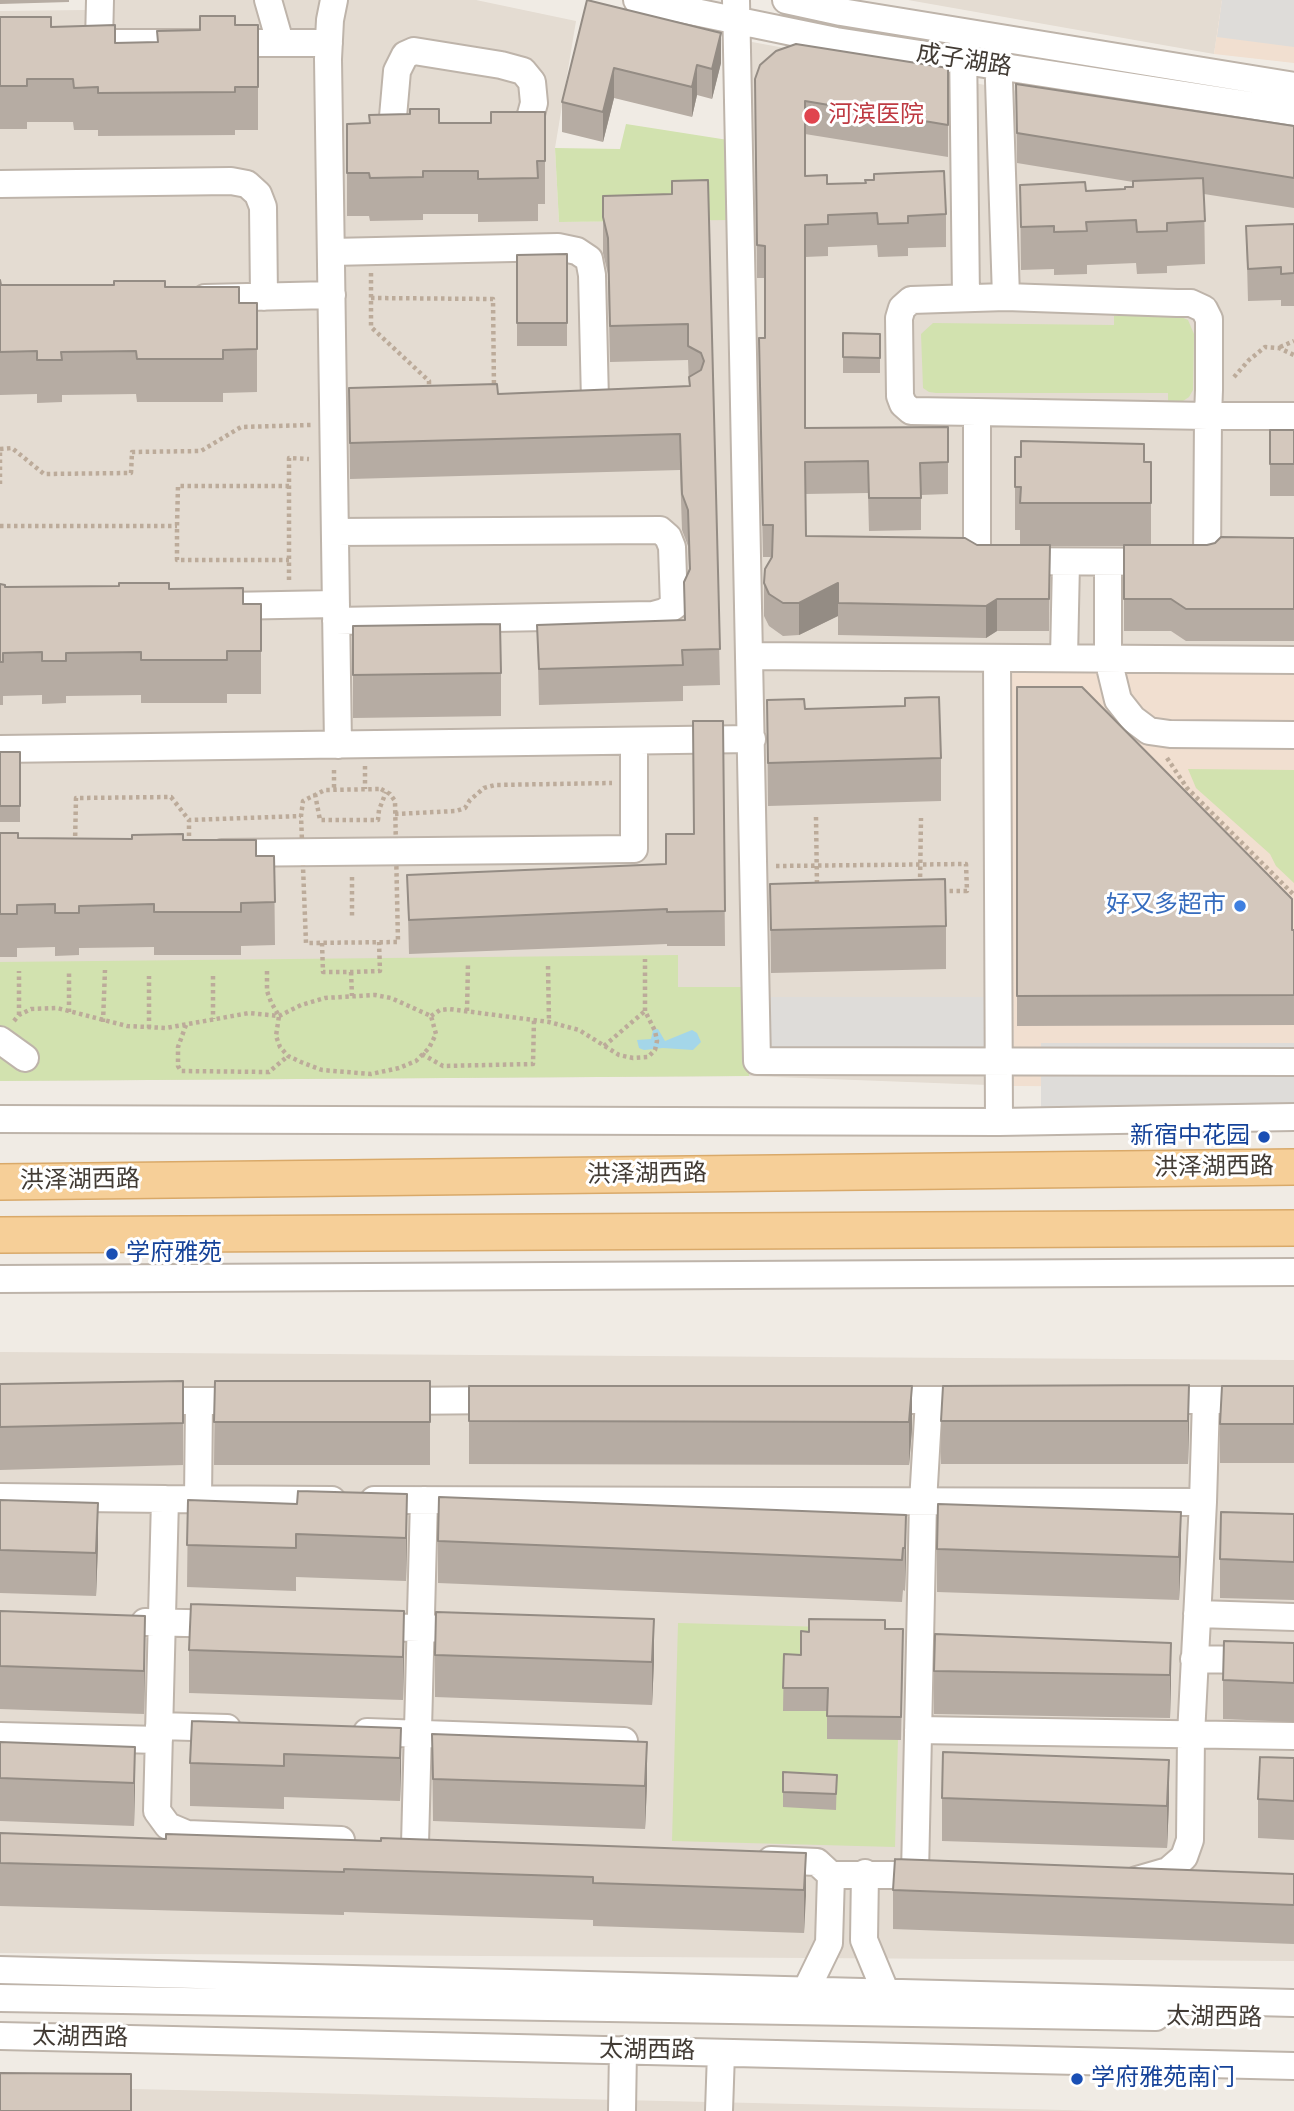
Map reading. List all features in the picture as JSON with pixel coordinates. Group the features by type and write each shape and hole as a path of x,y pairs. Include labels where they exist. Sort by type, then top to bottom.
{"main road":[{"name":"洪泽湖西路","path":"12,1182 1294,1167"},
{"path":"12,1182 9,1205 16,1235 1294,1228"}],"street":[{"path":"99,42 100,0"},
{"path":"268,0 280,42"},
{"path":"334,0 329,43 372,129"},
{"name":"成子湖路","path":"637,0 736,10 836,41 1294,112"},
{"name":"成子湖路","path":"786,0 962,32 1294,86"},
{"path":"736,10 757,1061 1294,1062"},
{"path":"962,32 966,298"},
{"path":"998,37 1006,297"},
{"path":"49,43 329,43"},
{"path":"338,745 334,459 341,412 331,252 372,129 405,55 414,51 523,71 532,82 534,103 530,118 520,128 481,128"},
{"path":"0,184 231,181 247,184 258,194 263,207 264,297"},
{"path":"331,252 558,247 577,251 589,259 592,275 582,401 621,400"},
{"path":"180,299 332,295"},
{"path":"978,412 977,561 1207,562 1208,403 1209,319 1203,309 1191,303 1006,297 911,300 902,308 899,318 900,396 903,404 911,411 978,412 1208,403 1294,416"},
{"path":"196,607 336,612 653,615 674,606 672,547 668,537 660,530 335,532"},
{"path":"1064,658 1066,562"},
{"path":"1108,562 1108,659 1118,700 1133,719 1149,731 1170,734 1294,735"},
{"path":"750,656 1294,660"},
{"path":"997,658 999,1122"},
{"path":"0,749 752,739"},
{"path":"189,853 634,849 634,741"},
{"path":"6,1032 25,1058"},
{"path":"0,1119 999,1122 1294,1116"},
{"path":"0,1279 1294,1272"},
{"path":"846,1400 998,1400"},
{"path":"915,1874 923,1502 929,1400"},
{"path":"1123,1400 1294,1400"},
{"path":"1115,1879 1142,1880 1194,1864 1190,1840 1191,1735 1206,1400"},
{"path":"119,1401 268,1401"},
{"path":"198,1500 199,1401"},
{"path":"364,1401 529,1401"},
{"path":"0,1497 923,1502 1202,1511 1228,1522"},
{"path":"165,1499 157,1811 168,1826 187,1834 361,1841"},
{"path":"415,1844 424,1500"},
{"path":"1196,1614 1294,1617"},
{"path":"121,1622 257,1625"},
{"path":"339,1627 500,1630"},
{"path":"1194,1659 1294,1661"},
{"path":"0,1737 254,1729"},
{"path":"918,1730 1294,1736"},
{"path":"336,1731 624,1741"},
{"path":"151,1848 159,1845 168,1826"},
{"path":"388,1842 442,1845"},
{"path":"742,1859 817,1862 831,1875 955,1875"},
{"path":"865,1873 864,1940 890,2003 1294,2003"},
{"path":"0,1970 801,2001 829,1942 831,1875"},
{"name":"太湖西路","path":"0,1998 801,2001 1294,2020"},
{"name":"太湖西路","path":"0,2036 1294,2066"},
{"path":"622,2111 623,2050"},
{"path":"719,2111 721,2053"}],"path":[{"path":"370,251 372,327 429,381 429,393"},
{"path":"371,298 494,299 494,390"},
{"path":"1279,348 1294,341"},
{"path":"1208,403 1265,347 1279,348 1294,355"},
{"path":"0,484 0,449 12,448 44,474 131,472 132,452 201,451 241,427 341,412"},
{"path":"289,584 289,458 334,459"},
{"path":"289,486 178,486 177,526 177,560 289,561"},
{"path":"0,526 177,526"},
{"path":"1149,731 1187,788 1294,895"},
{"path":"396,814 456,811 465,808 484,788 495,785 634,783"},
{"path":"380,789 386,792 395,801 398,942 306,943 301,816 303,801 325,790 380,789"},
{"path":"316,794 320,820 378,820 386,792"},
{"path":"75,854 76,798 171,797 189,820 189,853"},
{"path":"189,820 301,816"},
{"path":"816,817 817,892"},
{"path":"920,818 920,891"},
{"path":"352,852 352,918"},
{"path":"754,866 966,864 967,891 932,891"},
{"path":"322,943 323,972 351,972 380,971 379,942"},
{"path":"430,1016 440,1010 534,1019 579,1030 619,1055 648,1057 655,1050 657,1041 645,1011 645,959"},
{"path":"467,1011 468,963"},
{"path":"548,965 549,1022"},
{"path":"103,1022 105,970"},
{"path":"19,971 19,1015"},
{"path":"69,971 69,1012"},
{"path":"6,1032 19,1015 32,1009 69,1012 103,1022 149,1028 249,1013 279,1016 301,1004 325,998 375,995 391,998 430,1016 436,1034 416,1061 399,1068 370,1074 322,1070 288,1056 280,1047 276,1036 279,1016 267,990 267,971"},
{"path":"351,972 352,996"},
{"path":"149,976 149,1028"},
{"path":"213,976 214,1019"},
{"path":"604,1046 645,1011"},
{"path":"422,1054 443,1066 533,1063 534,1019"},
{"path":"186,1024 178,1047 178,1066 181,1071 269,1072 288,1056"}],"shaded area":[{"path":"86,0 476,0 576,21 555,148 559,222 729,219 725,37 1294,142 1294,672 1011,668 1014,1086 749,1076 0,1081 0,11 86,10"},
{"path":"908,0 1222,0 1214,54"},
{"path":"1222,0 1294,0 1294,63 1214,54"},
{"path":"1222,0 1294,0 1294,47 1217,37"},
{"path":"1011,668 1294,672 1294,1088 1014,1086"},
{"path":"771,997 999,997 999,1052 771,1053"},
{"path":"1041,1043 1294,1043 1294,1109 1041,1109"},
{"path":"0,1352 1294,1360 1294,1961 0,1953"},
{"path":"0,2086 1108,2111 0,2111"}],"green space":[{"path":"626,124 728,140 729,220 559,222 555,148 620,149"},
{"path":"1114,316 1179,316 1188,320 1194,334 1193,390 1189,397 1183,401 1168,401 1168,393 936,393 923,388 921,334 933,323 1114,325"},
{"path":"1188,769 1294,770 1294,883 1276,866 1270,854 1196,788"},
{"path":"678,955 678,987 748,987 749,1076 0,1081 0,962"},
{"path":"678,1623 901,1629 895,1847 672,1841"}],"water":[{"path":"658,1029 665,1041 692,1030 697,1033 701,1042 693,1050 639,1048 637,1040 651,1039 653,1030"}],"building":[{"path":"587,0 721,33 712,69 697,65 692,87 614,68 603,112 562,102"},
{"path":"200,16 235,16 235,25 258,25 258,87 235,87 235,92 98,93 98,87 74,88 73,79 27,79 27,86 0,86 0,17 51,17 51,27 115,25 115,43 158,42 157,31 200,30"},
{"path":"796,44 948,68 948,125 805,101 805,176 827,175 827,184 866,183 865,180 874,180 874,174 944,171 946,214 908,216 908,223 878,224 877,213 828,215 828,224 805,225 805,428 948,427 948,462 920,463 921,498 869,498 868,461 805,462 806,536 965,538 977,545 1050,545 1049,599 997,599 986,606 838,603 838,583 799,603 783,603 769,594 764,583 765,569 772,557 773,525 763,525 759,338 765,338 765,246 757,245 755,79 760,65 776,51"},
{"path":"1016,84 1294,126 1294,178 1017,133"},
{"path":"410,109 439,109 439,123 491,123 491,112 545,112 545,161 537,161 538,178 478,179 478,171 423,171 423,177 370,178 369,173 347,173 347,124 370,123 369,115 410,114"},
{"path":"1203,178 1205,221 1167,223 1167,231 1137,232 1136,220 1086,222 1087,231 1054,232 1054,226 1021,227 1020,185 1085,182 1086,191 1125,189 1133,187 1133,181"},
{"path":"708,180 720,649 682,650 683,665 539,669 537,625 685,620 684,582 690,569 688,510 682,494 680,434 350,443 349,388 497,384 498,394 690,386 689,377 701,370 704,361 701,353 688,346 688,324 610,326 608,238 603,217 603,196 672,194 672,181"},
{"path":"1294,224 1294,273 1281,274 1281,267 1248,269 1246,226"},
{"path":"567,254 567,323 517,323 517,255"},
{"path":"0,280 1,285 114,285 114,281 165,281 165,287 239,287 239,303 257,303 257,349 223,350 223,359 137,359 136,351 61,352 62,360 37,360 37,351 0,352"},
{"path":"843,333 880,334 880,358 843,357"},
{"path":"1270,430 1294,430 1294,464 1270,464"},
{"path":"1021,441 1144,444 1144,462 1151,462 1151,503 1020,503 1021,487 1015,487 1015,457 1021,457"},
{"path":"1221,537 1294,538 1294,609 1186,609 1171,599 1124,599 1124,545 1207,545 1215,543"},
{"path":"119,583 169,583 169,589 243,588 243,604 261,604 261,651 227,651 227,660 141,660 141,652 66,653 66,661 42,661 42,652 3,653 3,662 0,662 0,584 5,587 119,586"},
{"path":"500,624 501,673 353,675 353,626"},
{"path":"1017,687 1082,687 1292,899 1294,995 1017,996"},
{"path":"939,697 941,758 768,763 767,700 804,699 805,709 905,706 905,698"},
{"path":"693,721 723,721 725,911 667,912 667,909 409,920 407,875 666,864 666,834 694,834"},
{"path":"0,752 20,752 20,806 0,806"},
{"path":"0,833 18,833 18,838 132,839 132,835 183,834 183,840 256,840 256,856 274,856 275,902 241,903 241,912 154,912 154,904 79,906 79,913 55,913 55,904 17,905 17,914 0,914"},
{"path":"945,879 946,926 771,930 770,884"},
{"path":"183,1381 183,1423 0,1427 0,1384"},
{"path":"215,1381 430,1381 430,1422 214,1422"},
{"path":"1189,1385 1188,1421 941,1421 943,1386"},
{"path":"469,1386 912,1386 909,1422 469,1421"},
{"path":"1222,1386 1294,1386 1294,1424 1220,1424"},
{"path":"298,1491 407,1494 406,1538 296,1534 296,1548 187,1545 188,1500 297,1504"},
{"path":"439,1497 906,1515 905,1548 902,1560 438,1541"},
{"path":"0,1500 98,1503 96,1553 0,1550"},
{"path":"938,1504 1181,1512 1179,1557 937,1549"},
{"path":"1221,1512 1294,1514 1294,1562 1220,1559"},
{"path":"191,1604 404,1611 403,1657 189,1650"},
{"path":"0,1611 145,1616 144,1671 0,1666"},
{"path":"436,1612 654,1619 652,1662 435,1655"},
{"path":"809,1619 885,1620 885,1629 903,1629 901,1717 827,1716 828,1688 783,1688 784,1654 801,1655 801,1631 809,1632"},
{"path":"935,1634 1171,1643 1170,1675 934,1671"},
{"path":"1224,1641 1294,1643 1294,1683 1223,1680"},
{"path":"192,1721 401,1728 400,1758 284,1754 284,1766 190,1763"},
{"path":"432,1734 647,1742 645,1786 433,1779"},
{"path":"0,1742 135,1747 134,1783 0,1778"},
{"path":"943,1752 1169,1760 1167,1806 942,1798"},
{"path":"1260,1757 1294,1758 1294,1801 1258,1799"},
{"path":"783,1772 837,1775 836,1794 783,1792"},
{"path":"0,1833 166,1839 166,1834 381,1841 381,1838 806,1853 804,1890 593,1883 593,1877 344,1869 344,1872 0,1863"},
{"path":"895,1859 1294,1874 1294,1905 893,1890"},
{"path":"0,2073 131,2074 131,2111 0,2111"}],"place":[{"name":"河滨医院","path":"812,116"},
{"name":"好又多超市","path":"1240,906"},
{"name":"新宿中花园","path":"1264,1137"},
{"name":"学府雅苑","path":"112,1254"},
{"name":"学府雅苑南门","path":"1077,2079"}]}
